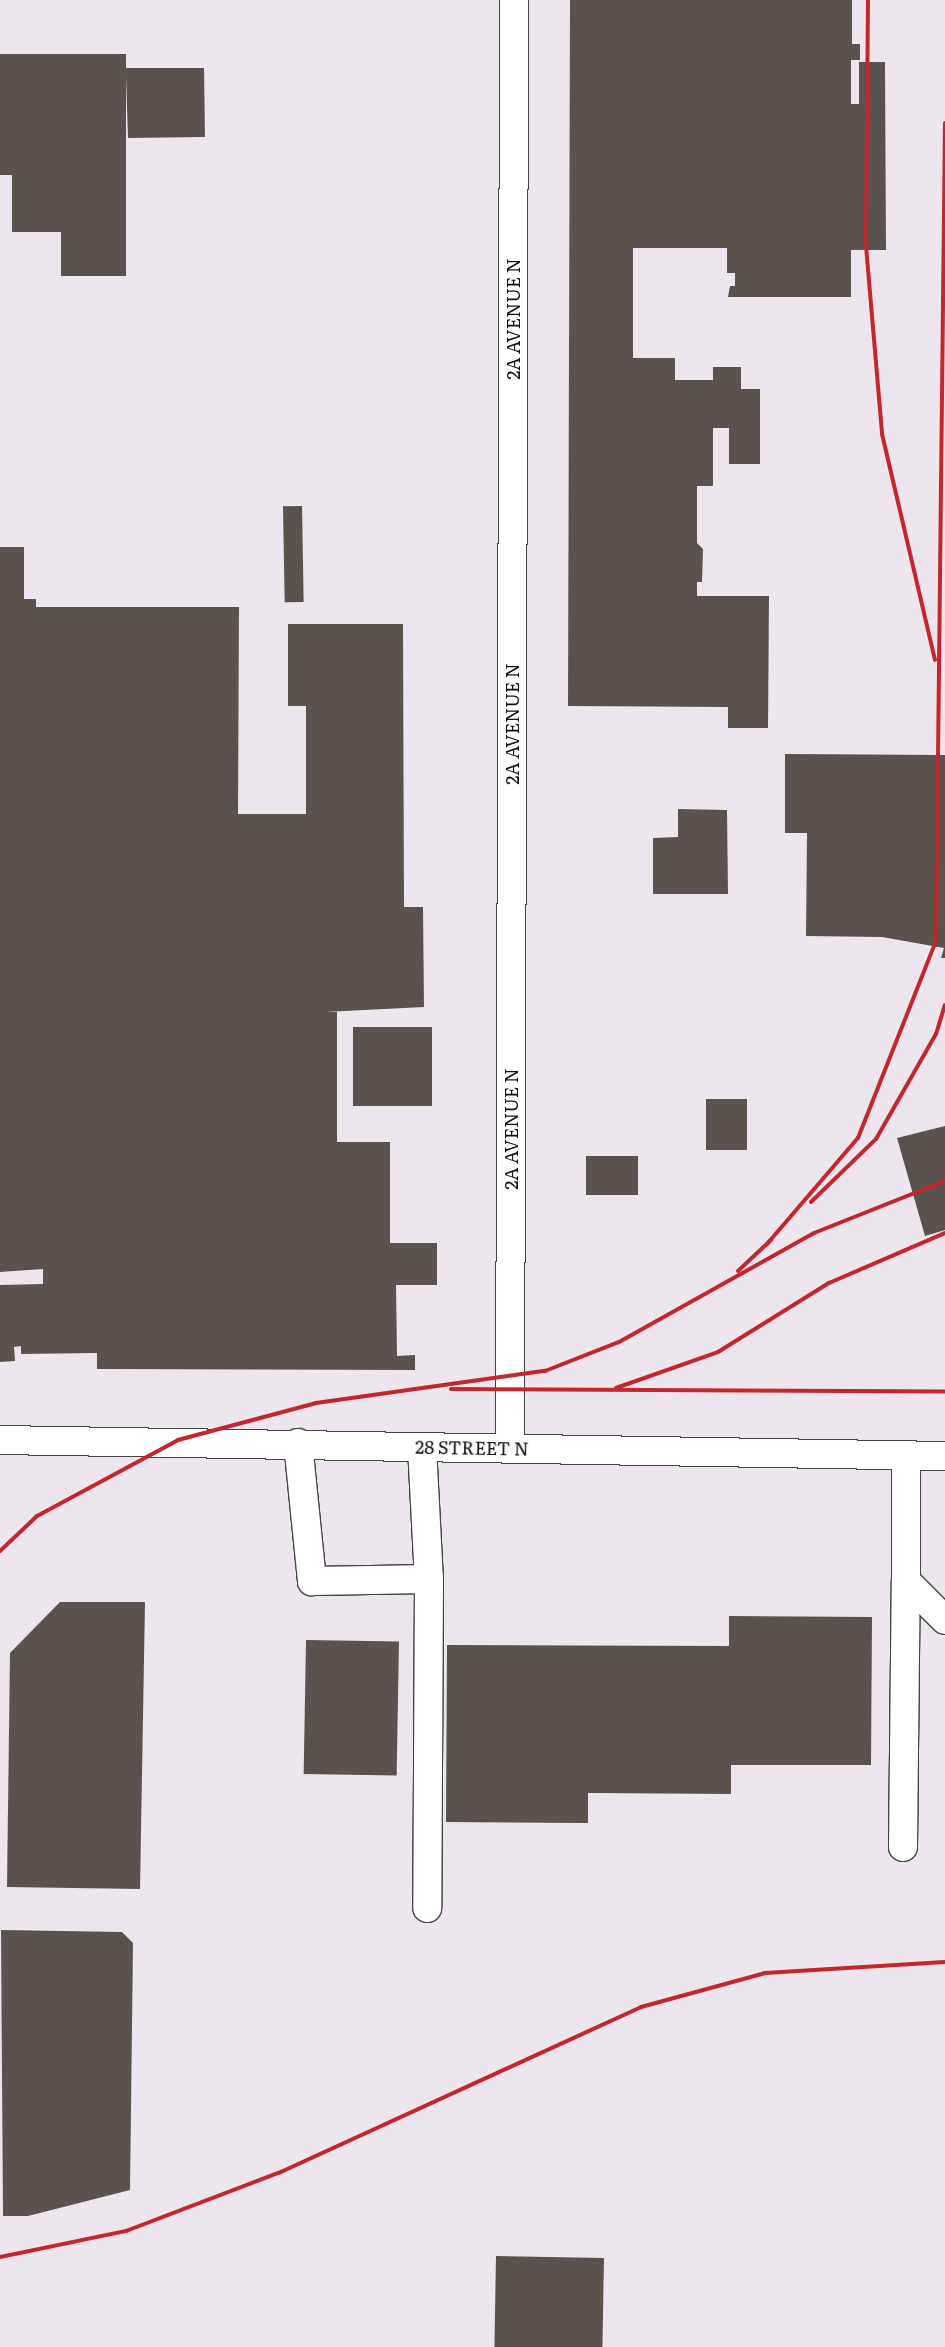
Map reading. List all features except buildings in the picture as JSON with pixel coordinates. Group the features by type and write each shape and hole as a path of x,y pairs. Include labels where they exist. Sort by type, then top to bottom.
{"street":[{"name":"2A AVENUE N","path":"510,1449 514,0"},
{"name":"28 STREET N","path":"0,1440 298,1443 510,1449 945,1456"},
{"path":"298,1443 312,1580 428,1579"},
{"path":"422,1447 428,1579 427,1908"},
{"path":"904,1847 906,1455"},
{"path":"906,1581 945,1620"}],"shaded area":[{"path":"0,0 945,0 945,2347 0,2347"}],"railway":[{"path":"868,0 866,246 882,434 935,660"},
{"path":"767,1244 858,1138 936,941 945,123"},
{"path":"811,1202 876,1139 936,1034 945,1005"},
{"path":"0,1551 37,1516 178,1440 316,1403 545,1371 619,1342 814,1233 945,1181"},
{"path":"616,1388 718,1352 829,1283 945,1233"},
{"path":"738,1271 771,1240"},
{"path":"451,1389 945,1392"},
{"path":"0,2257 126,2231 283,2171 641,2007 765,1973 945,1962"}]}
